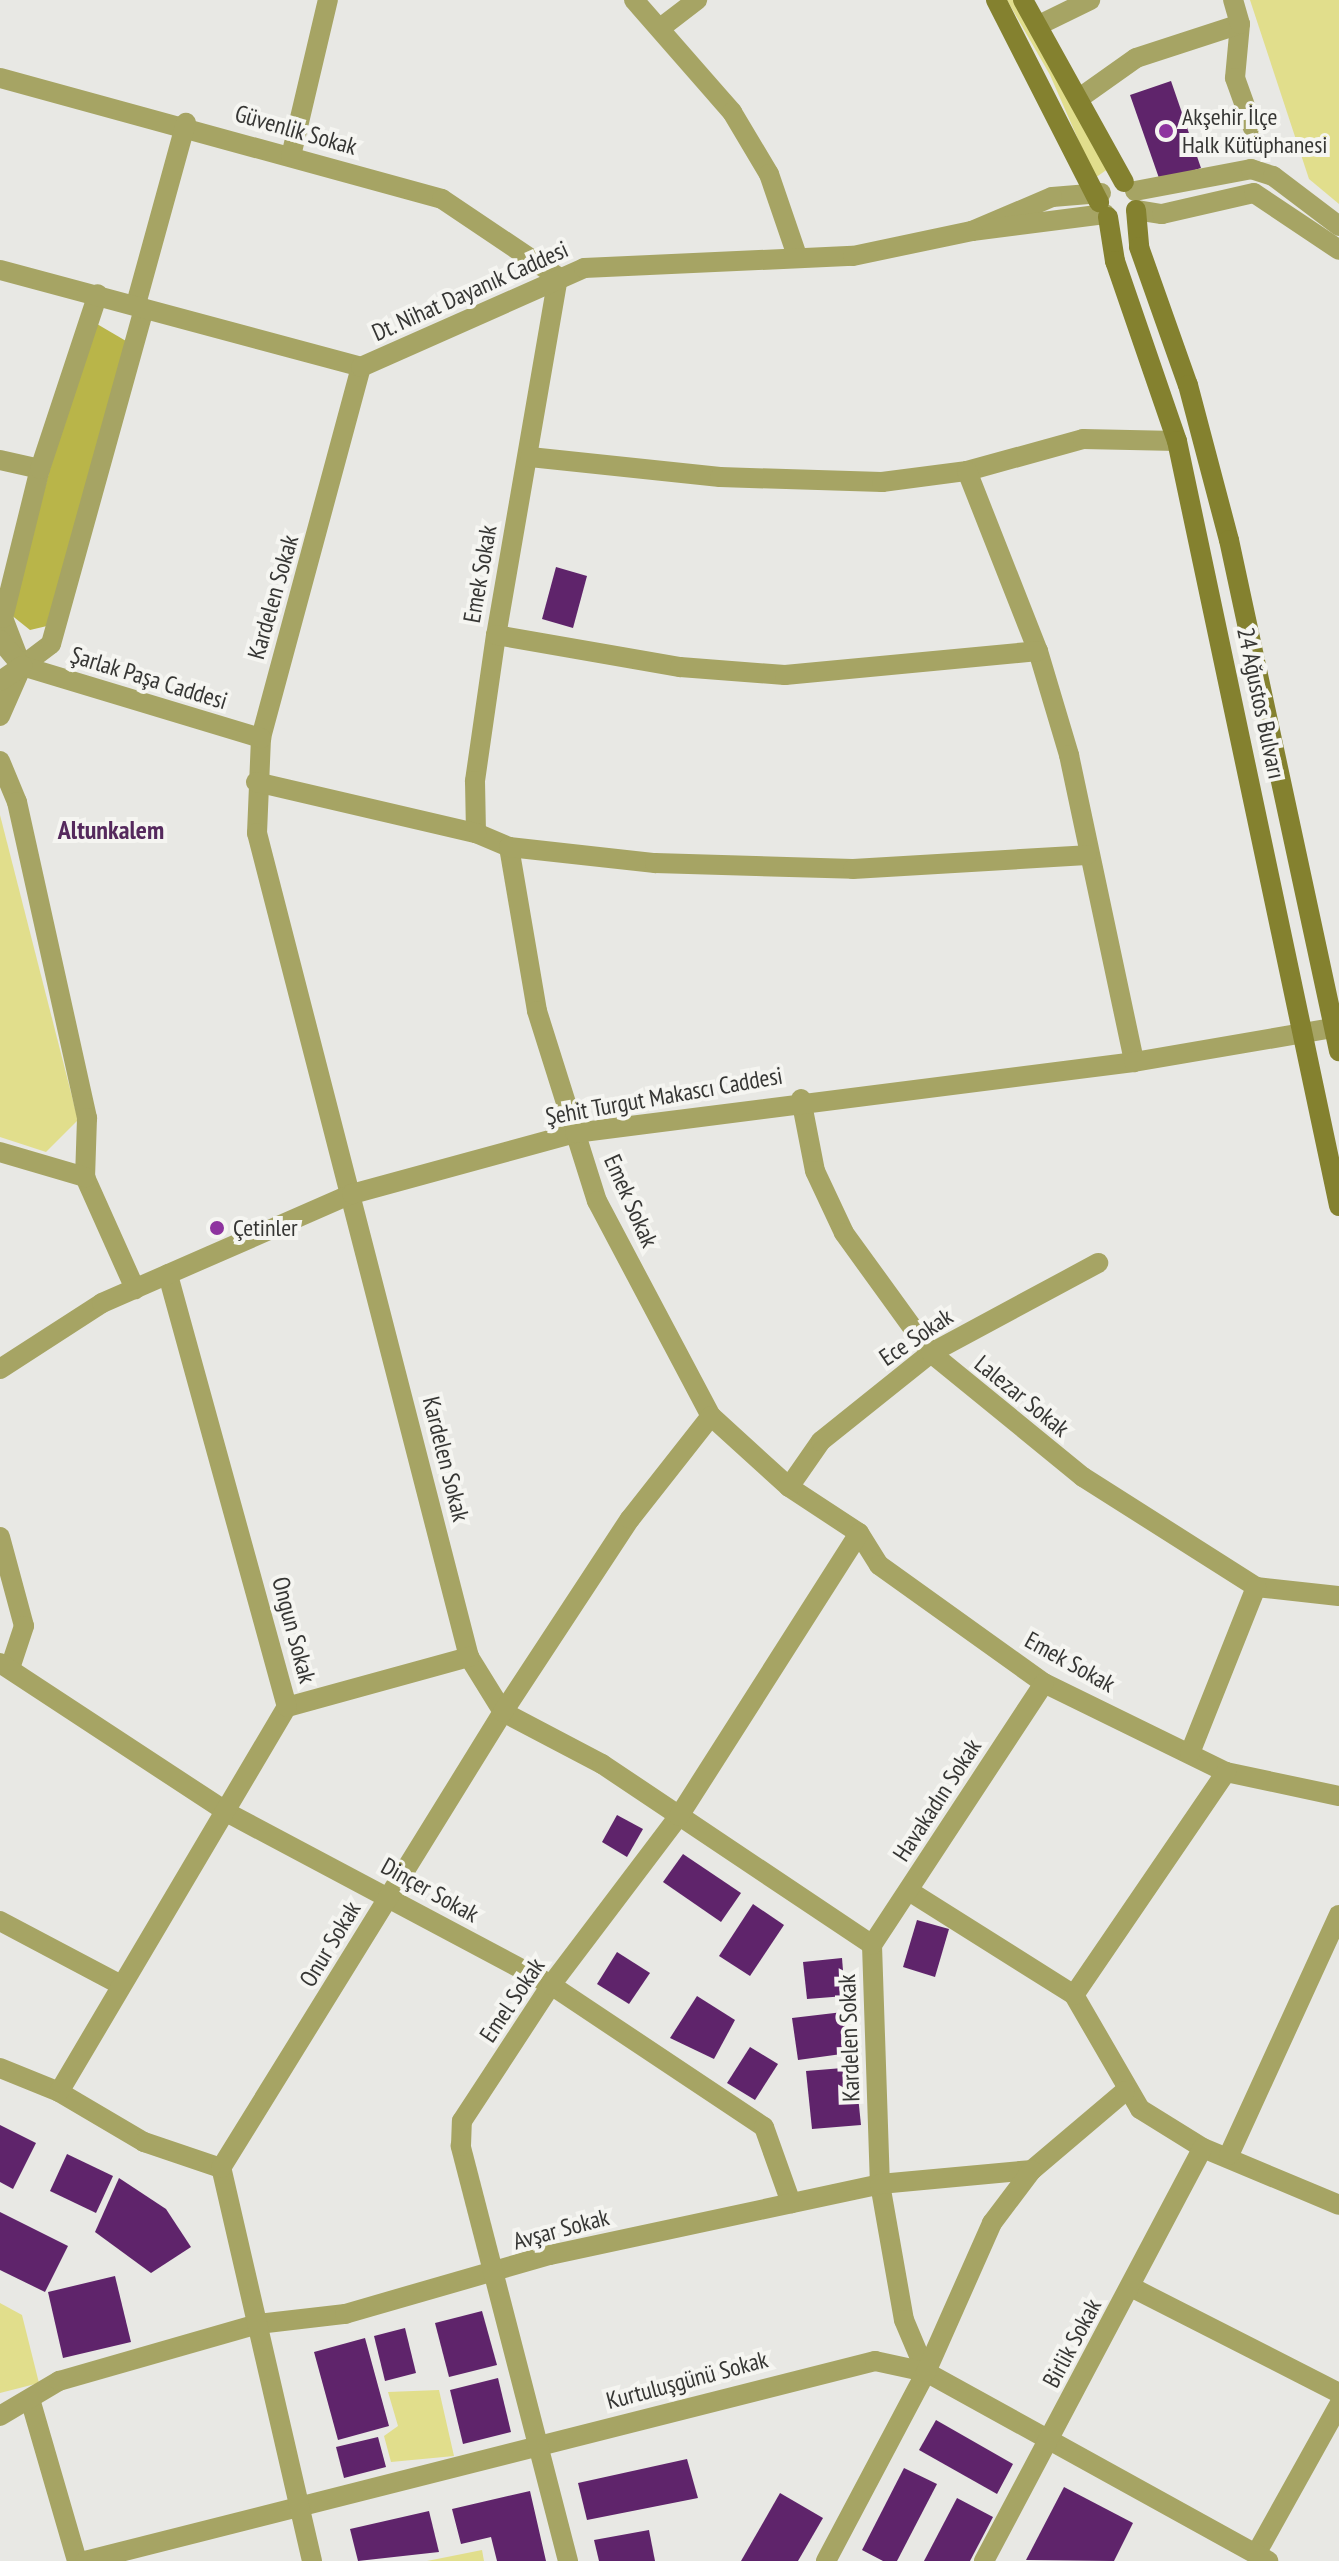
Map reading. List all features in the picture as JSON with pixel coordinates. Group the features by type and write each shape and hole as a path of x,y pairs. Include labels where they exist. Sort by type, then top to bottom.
{"main road":[{"name":"24 Ağustos Bulvarı","path":"996,0 1101,203 1115,261 1177,441 1339,1206"},
{"name":"24 Ağustos Bulvarı","path":"1023,0 1081,97 1132,194 1139,247 1188,385 1229,540 1339,1051"},
{"path":"1101,203 1122,219 1132,194"},
{"path":"1101,203 1132,194"}],"street":[{"path":"291,156 328,0"},
{"path":"634,0 663,26 732,112 769,174 796,253"},
{"path":"663,26 697,0"},
{"path":"1039,25 1090,0"},
{"path":"1233,0 1240,24 1235,78 1253,128"},
{"path":"1081,97 1136,58 1240,24"},
{"name":"Güvenlik Sokak","path":"0,78 186,123 442,199 558,277"},
{"path":"0,681 51,644 186,123"},
{"path":"1132,194 1251,169 1273,176 1339,226"},
{"path":"1132,194 1162,214 1254,193 1339,250"},
{"name":"Dt. Nihat Dayanık Caddesi","path":"0,270 361,367 584,268 796,253 880,253 1101,203"},
{"name":"Emek Sokak","path":"476,833 475,781 496,635 530,457 558,277"},
{"path":"0,716 22,666 3,618 40,469 98,294"},
{"name":"Kardelen Sokak","path":"361,367 261,738 256,782 257,833 469,1657 503,1712 679,1816 872,1945 880,2184 904,2320 926,2372"},
{"path":"530,457 801,481 967,471 1083,439 1177,441"},
{"path":"0,460 40,469"},
{"path":"967,471 1038,651 1134,1062"},
{"path":"496,635 665,665 785,675 1038,651"},
{"path":"0,640 22,666"},
{"name":"Şarlak Paşa Caddesi","path":"22,666 261,738"},
{"path":"0,761 17,802 87,1118 85,1177 135,1289"},
{"path":"256,782 476,833 509,847 655,863 853,869 1087,855"},
{"name":"Emek Sokak","path":"509,847 537,1011 597,1201 711,1416 789,1487 859,1533 879,1565 1044,1683 1226,1772 1339,1796"},
{"name":"Şehit Turgut Makascı Caddesi","path":"0,1369 135,1289 352,1194 575,1133 801,1099 1134,1062 1333,1028"},
{"name":"Lalezar Sokak","path":"801,1099 815,1171 844,1233 931,1353 1060,1460 1256,1587 1339,1596"},
{"path":"0,1152 85,1177"},
{"name":"Ece Sokak","path":"789,1487 821,1441 931,1353 1098,1263"},
{"name":"Ongun Sokak","path":"59,2092 119,1984 230,1814 287,1707 168,1274"},
{"name":"Onur Sokak","path":"221,2168 503,1712 630,1519 711,1416"},
{"name":"Emel Sokak","path":"568,2561 536,2449 496,2274 461,2146 462,2121 551,1985 679,1816 859,1533"},
{"path":"0,1537 24,1626 5,1665"},
{"path":"1190,1753 1256,1587"},
{"path":"287,1707 469,1657"},
{"name":"Dinçer Sokak","path":"5,1665 230,1814 551,1985 764,2127 791,2203"},
{"name":"Havakadın Sokak","path":"872,1945 1044,1683"},
{"path":"1074,1995 1226,1772"},
{"path":"909,1891 1074,1995 1125,2091 1203,2148 1229,2155 1339,2205"},
{"path":"1229,2155 1339,1915"},
{"path":"0,1921 119,1984"},
{"path":"0,2068 59,2092 144,2142 221,2168 312,2561"},
{"path":"826,2561 926,2372 992,2223 1032,2170 1125,2091"},
{"name":"Birlik Sokak","path":"984,2561 1203,2148"},
{"name":"Avşar Sokak","path":"0,2416 59,2381 258,2324 345,2314 496,2274 550,2255 880,2184 1032,2170"},
{"path":"1131,2287 1339,2393"},
{"name":"Kurtuluşgünü Sokak","path":"85,2561 536,2449 736,2391 875,2361 926,2372 1262,2558"},
{"path":"30,2399 77,2561"},
{"path":"1262,2558 1339,2405"}],"shaded area":[{"path":"1007,0 1018,0 1112,166 1095,178 1050,75"},
{"path":"1250,0 1339,0 1339,204 1309,179"},
{"path":"97,324 126,341 47,626 30,630 10,614 88,331"},
{"path":"0,815 78,1120 46,1152 0,1137"},
{"path":"0,2303 22,2315 39,2383 0,2393"},
{"path":"439,2390 454,2456 391,2462 384,2436 398,2426 388,2392"},
{"path":"482,2550 484,2561 427,2561"}],"building":[{"name":"Akşehir İlçe Halk Kütüphanesi","path":"1171,81 1201,168 1160,181 1130,95"},
{"path":"556,567 587,576 573,628 542,619"},
{"path":"617,1815 643,1829 627,1857 602,1842"},
{"path":"683,1854 741,1893 721,1922 663,1882"},
{"path":"753,1904 784,1925 750,1976 719,1956"},
{"path":"917,1920 949,1929 935,1977 903,1967"},
{"path":"617,1952 650,1973 629,2004 597,1984"},
{"path":"842,1958 845,1996 807,1999 803,1962"},
{"path":"697,1996 735,2020 714,2059 670,2038"},
{"path":"843,2012 849,2053 798,2060 792,2018"},
{"path":"750,2047 778,2064 755,2100 727,2083"},
{"path":"855,2067 861,2125 812,2129 806,2071"},
{"path":"0,2125 36,2143 13,2189 0,2182"},
{"path":"67,2154 113,2176 96,2213 50,2191"},
{"path":"119,2178 166,2209 191,2247 151,2273 95,2232"},
{"path":"0,2212 68,2246 45,2292 0,2270"},
{"path":"115,2276 131,2342 63,2358 48,2292"},
{"path":"482,2311 497,2365 449,2377 435,2323"},
{"path":"405,2328 416,2373 385,2381 374,2336"},
{"path":"365,2338 389,2426 338,2440 314,2352"},
{"path":"498,2378 511,2432 463,2444 450,2390"},
{"path":"936,2420 1013,2464 997,2494 919,2450"},
{"path":"378,2437 386,2467 344,2478 336,2447"},
{"path":"687,2459 698,2498 587,2520 578,2483"},
{"path":"904,2468 937,2484 897,2561 883,2561 862,2550"},
{"path":"1064,2487 1133,2523 1114,2561 1026,2560"},
{"path":"530,2491 546,2561 497,2561 491,2537 461,2544 452,2509"},
{"path":"780,2493 823,2518 798,2561 741,2561"},
{"path":"957,2498 993,2517 970,2561 924,2561"},
{"path":"429,2511 439,2552 358,2561 350,2529"},
{"path":"649,2530 655,2561 599,2561 594,2540"}],"place":[{"name":"Akşehir İlçe Halk Kütüphanesi","path":"1166,131"},
{"name":"Çetinler","path":"217,1228"}],"district":[{"name":"Altunkalem","path":"111,830"}]}
